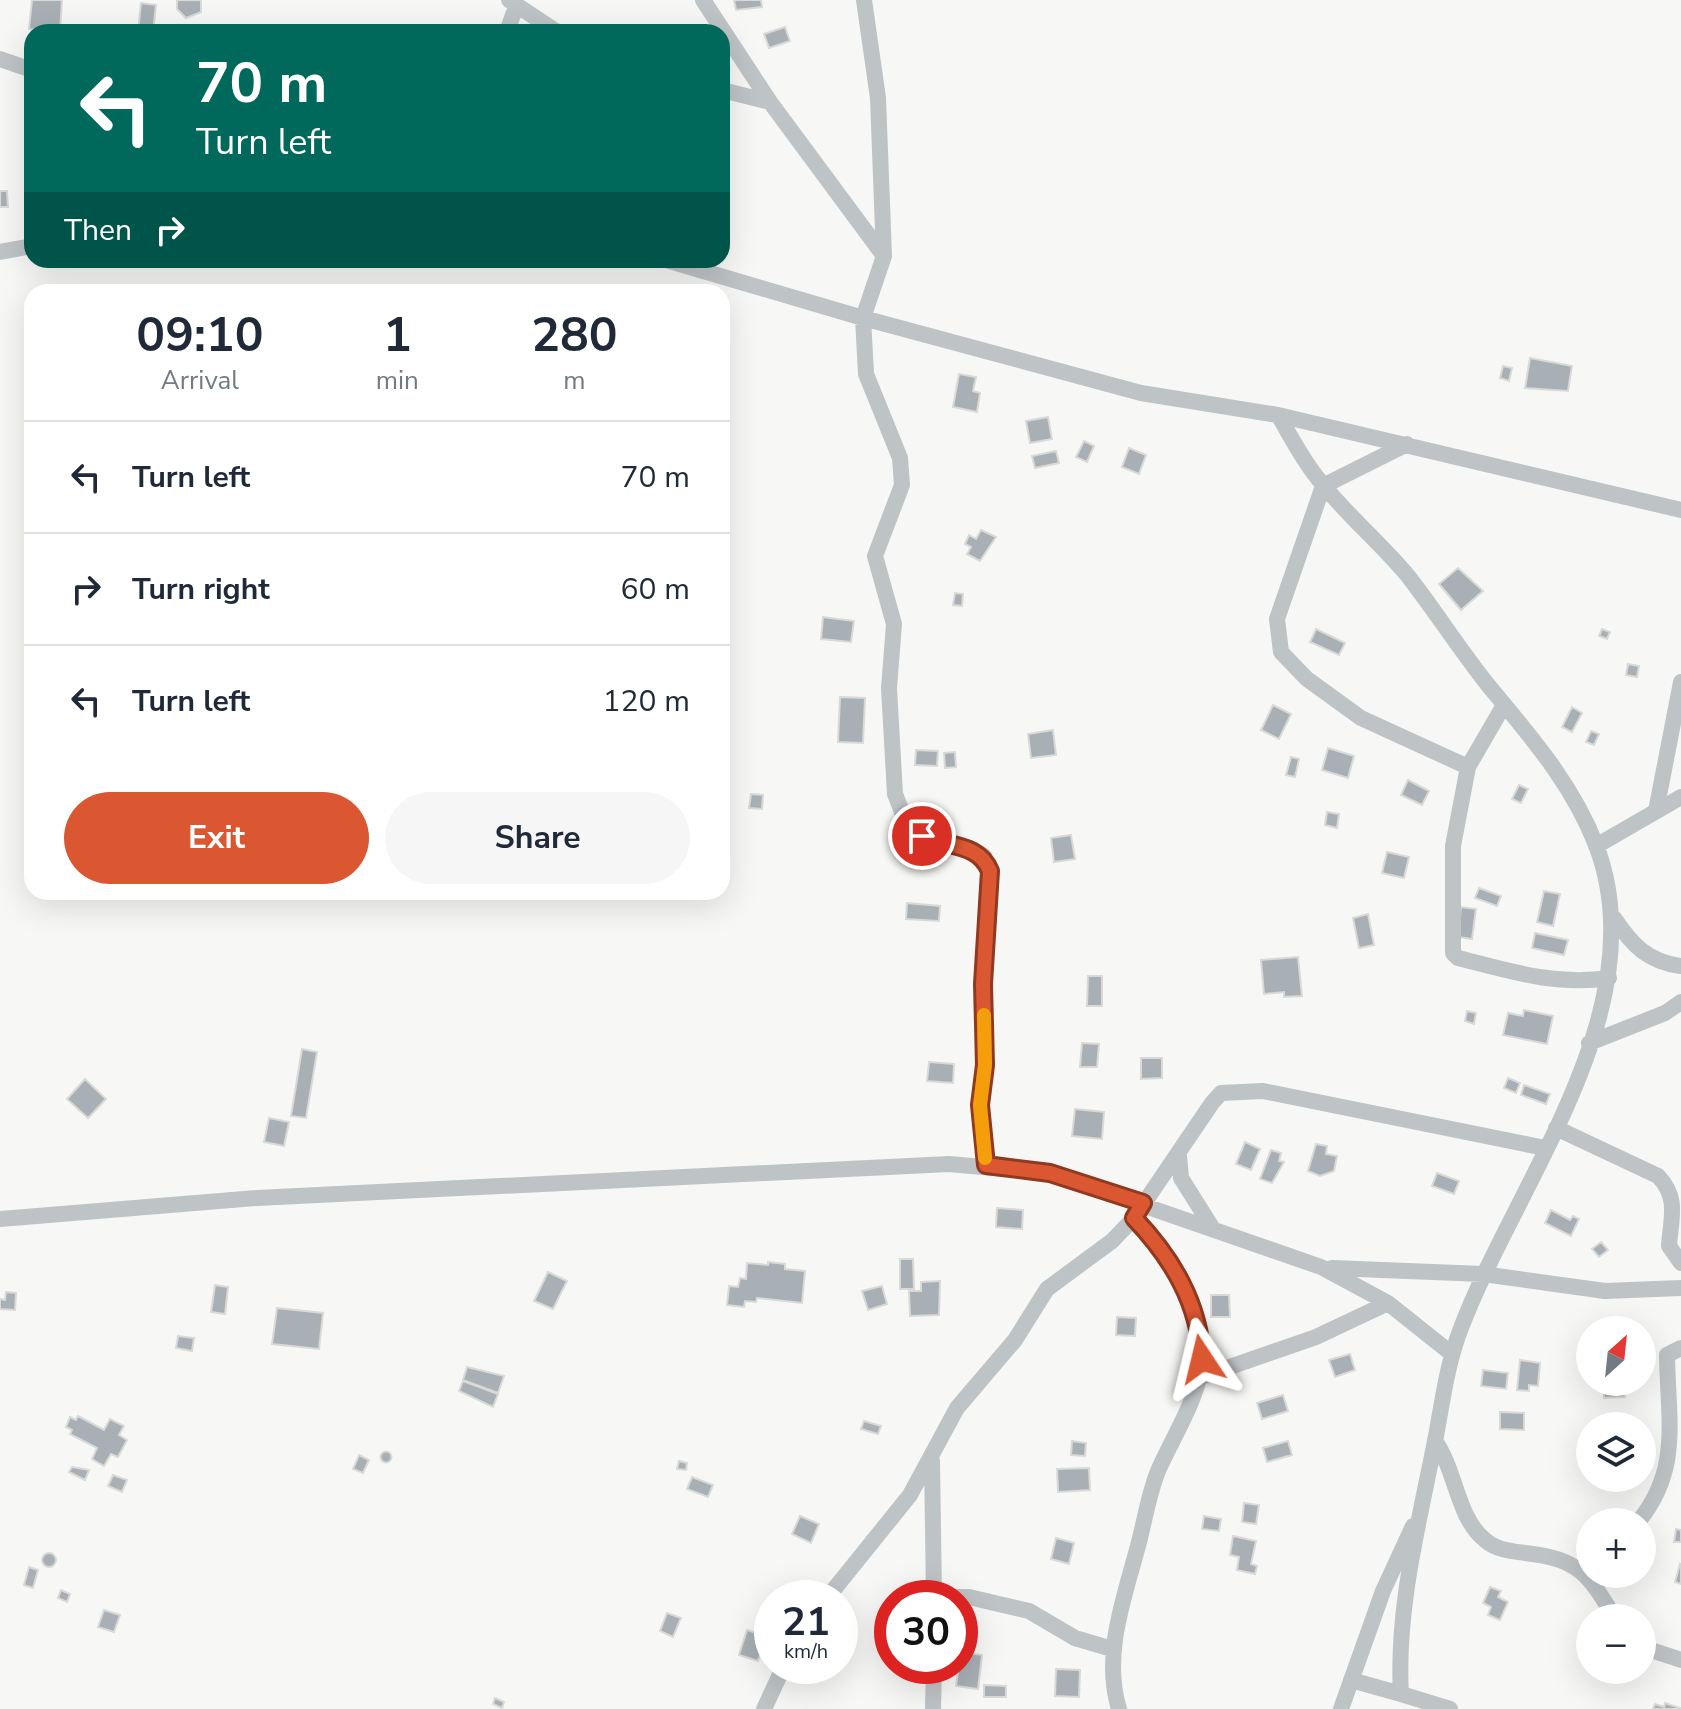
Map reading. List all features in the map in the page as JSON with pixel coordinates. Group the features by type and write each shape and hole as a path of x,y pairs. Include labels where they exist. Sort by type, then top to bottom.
{"street":[{"path":"703,0 719,24"},
{"path":"864,0 878,98 884,256 863,318 866,374 900,458 902,485 875,556 894,624 889,688 895,794 906,822 914,829 941,845 970,848 984,856 990,871 983,984 985,1065 980,1105 986,1165"},
{"path":"508,24 512,3 545,24"},
{"path":"730,41 770,102 884,256"},
{"path":"0,59 24,67"},
{"path":"730,92 770,102"},
{"path":"0,252 24,248"},
{"path":"693,268 863,318 1141,393 1278,415 1681,510"},
{"path":"1278,415 1323,486 1407,575 1575,796 1596,846 1608,884 1613,916 1609,978 1589,1043 1556,1128 1483,1274 1452,1354 1402,1627 1401,1694"},
{"path":"1407,444 1323,486 1277,619 1281,652 1307,679 1361,718 1468,767"},
{"path":"1656,811 1681,682"},
{"path":"1504,705 1468,767 1453,846 1453,953 1458,958 1534,978 1566,982 1609,978"},
{"path":"1596,846 1681,797"},
{"path":"1613,916 1640,951 1661,964 1681,966"},
{"path":"1589,1043 1665,1013 1681,1002"},
{"path":"842,1580 881,1534 932,1459 957,1408 1006,1352 1047,1289 1112,1241 1179,1156 1221,1093 1235,1090 1291,1095 1545,1148"},
{"path":"1556,1128 1658,1176 1664,1182 1674,1200 1669,1246 1681,1263"},
{"path":"1179,1156 1181,1178 1213,1229"},
{"path":"0,1219 257,1198 933,1164 986,1165 1050,1173 1139,1210 1213,1229 1321,1267 1388,1303 1452,1354"},
{"path":"1119,1709 1112,1649 1154,1483 1198,1378 1201,1341 1191,1303 1139,1210"},
{"path":"1321,1267 1483,1274 1605,1291 1681,1288"},
{"path":"1198,1378 1316,1337 1388,1303"},
{"path":"1648,1508 1668,1482 1675,1464 1677,1443 1667,1355 1681,1348"},
{"path":"1435,1441 1473,1527 1484,1540 1498,1548 1570,1562 1576,1566"},
{"path":"932,1459 934,1580"},
{"path":"1341,1709 1383,1591 1421,1510"},
{"path":"978,1599 1029,1611 1075,1638 1112,1649"},
{"path":"1656,1652 1681,1660"},
{"path":"1351,1680 1450,1709"},
{"path":"764,1709 776,1684"},
{"path":"933,1709 934,1684"}],"building":[{"path":"32,0 62,0 60,24 30,24"},
{"path":"177,0 201,0 201,12 186,18 177,9"},
{"path":"734,0 761,0 762,7 736,10"},
{"path":"141,3 156,5 154,24 139,24"},
{"path":"785,27 790,41 769,48 764,34"},
{"path":"0,191 7,191 8,207 0,207"},
{"path":"1530,358 1572,366 1568,391 1525,388"},
{"path":"1503,366 1512,368 1509,381 1500,378"},
{"path":"959,374 976,377 973,391 980,393 977,412 953,407"},
{"path":"1048,417 1052,439 1030,443 1026,421"},
{"path":"1084,441 1094,446 1087,462 1076,457"},
{"path":"1129,448 1146,455 1139,474 1122,467"},
{"path":"1056,451 1059,463 1035,468 1032,456"},
{"path":"981,530 996,537 980,561 967,554 971,547 965,544 969,535 976,539"},
{"path":"1458,568 1483,591 1461,610 1439,584"},
{"path":"955,593 963,594 962,606 953,605"},
{"path":"823,617 854,621 851,642 821,639"},
{"path":"1316,629 1345,643 1339,655 1310,642"},
{"path":"1602,629 1610,632 1607,639 1599,636"},
{"path":"1628,664 1639,666 1637,677 1626,675"},
{"path":"840,697 865,698 863,743 838,742"},
{"path":"1273,705 1291,714 1279,739 1261,730"},
{"path":"1572,707 1582,713 1572,732 1562,727"},
{"path":"1053,730 1056,755 1031,758 1028,734"},
{"path":"1591,731 1599,734 1594,745 1586,742"},
{"path":"1328,748 1354,756 1348,778 1322,770"},
{"path":"916,750 938,751 937,766 915,765"},
{"path":"955,752 956,767 945,768 944,753"},
{"path":"1291,757 1299,759 1295,777 1286,775"},
{"path":"1408,780 1429,791 1422,805 1401,795"},
{"path":"1519,785 1528,789 1521,803 1512,799"},
{"path":"751,794 763,795 762,809 749,808"},
{"path":"1327,812 1339,814 1337,828 1325,825"},
{"path":"1071,835 1075,859 1054,862 1051,838"},
{"path":"1387,852 1409,857 1404,878 1382,873"},
{"path":"1479,888 1501,896 1497,906 1475,898"},
{"path":"1544,891 1560,894 1553,926 1537,922"},
{"path":"907,903 940,906 939,921 906,919"},
{"path":"1461,907 1476,909 1472,939 1458,937"},
{"path":"1368,914 1374,945 1359,948 1353,918"},
{"path":"1535,933 1568,940 1564,955 1532,948"},
{"path":"1298,957 1302,996 1284,997 1284,992 1264,994 1261,960"},
{"path":"1088,976 1102,976 1102,1006 1087,1006"},
{"path":"1524,1010 1553,1016 1547,1044 1503,1035 1508,1013 1523,1016"},
{"path":"1467,1011 1476,1013 1474,1024 1465,1021"},
{"path":"1082,1043 1099,1044 1097,1067 1080,1067"},
{"path":"302,1049 317,1052 306,1118 291,1116"},
{"path":"1141,1058 1162,1058 1162,1078 1141,1079"},
{"path":"929,1062 954,1064 953,1083 927,1081"},
{"path":"1508,1078 1520,1083 1516,1093 1504,1088"},
{"path":"85,1079 106,1099 88,1118 67,1099"},
{"path":"1524,1085 1550,1094 1546,1104 1521,1095"},
{"path":"1075,1109 1104,1112 1102,1139 1072,1136"},
{"path":"269,1118 289,1122 284,1146 264,1142"},
{"path":"1245,1142 1260,1149 1251,1170 1236,1164"},
{"path":"1316,1144 1327,1146 1326,1154 1337,1156 1334,1171 1320,1176 1308,1171"},
{"path":"1271,1150 1281,1153 1279,1161 1284,1162 1272,1183 1260,1179"},
{"path":"1437,1173 1459,1181 1454,1194 1432,1186"},
{"path":"997,1208 1023,1210 1022,1229 996,1227"},
{"path":"1551,1210 1570,1220 1573,1216 1579,1219 1571,1236 1545,1223"},
{"path":"1601,1242 1608,1250 1599,1257 1592,1249"},
{"path":"900,1259 913,1259 914,1289 900,1289"},
{"path":"768,1262 785,1264 785,1269 805,1271 802,1303 757,1298 756,1302 745,1301 744,1307 727,1305 729,1286 738,1287 740,1278 746,1279 747,1263 768,1265"},
{"path":"548,1272 567,1281 553,1309 534,1301"},
{"path":"940,1281 939,1315 910,1316 909,1291 921,1291 921,1282"},
{"path":"215,1285 228,1287 225,1314 211,1312"},
{"path":"882,1286 887,1304 868,1310 862,1291"},
{"path":"6,1292 16,1293 15,1310 0,1309 0,1299 5,1300"},
{"path":"1211,1295 1229,1295 1230,1317 1211,1317"},
{"path":"277,1308 323,1313 319,1349 272,1344"},
{"path":"1117,1317 1136,1318 1135,1336 1116,1335"},
{"path":"178,1336 194,1338 192,1351 176,1348"},
{"path":"1350,1354 1355,1370 1335,1377 1329,1360"},
{"path":"1520,1360 1540,1363 1538,1386 1529,1385 1529,1391 1517,1390"},
{"path":"467,1367 504,1376 498,1393 463,1380"},
{"path":"1483,1370 1508,1373 1506,1389 1481,1386"},
{"path":"463,1381 498,1394 493,1407 459,1391"},
{"path":"1283,1395 1288,1411 1262,1419 1257,1403"},
{"path":"1500,1412 1524,1413 1524,1430 1500,1429"},
{"path":"78,1416 104,1430 110,1419 124,1426 119,1435 127,1440 118,1457 111,1454 104,1466 92,1459 97,1448 70,1434 72,1430 66,1427 70,1417 76,1420"},
{"path":"864,1421 881,1426 878,1434 861,1429"},
{"path":"1072,1441 1086,1443 1085,1456 1071,1455"},
{"path":"1288,1441 1292,1455 1267,1462 1263,1448"},
{"path":"386,1452 391,1457 386,1462 381,1457"},
{"path":"359,1455 369,1460 363,1473 353,1469"},
{"path":"679,1461 687,1463 686,1470 677,1469"},
{"path":"72,1467 89,1470 85,1480 69,1472"},
{"path":"1089,1468 1090,1490 1058,1492 1057,1469"},
{"path":"113,1475 127,1480 122,1492 108,1486"},
{"path":"692,1477 713,1485 708,1497 687,1489"},
{"path":"1244,1503 1259,1505 1256,1524 1242,1522"},
{"path":"800,1516 819,1524 811,1543 792,1534"},
{"path":"1204,1516 1221,1519 1219,1531 1202,1529"},
{"path":"1676,1529 1681,1530 1681,1542 1674,1542"},
{"path":"1233,1536 1256,1541 1251,1564 1257,1566 1255,1574 1237,1570 1239,1557 1230,1555"},
{"path":"1056,1538 1074,1543 1069,1564 1051,1559"},
{"path":"49,1553 56,1560 49,1567 42,1560"},
{"path":"1681,1565 1681,1584 1675,1582"},
{"path":"29,1567 38,1570 33,1588 24,1585"},
{"path":"1490,1587 1501,1591 1498,1597 1508,1602 1500,1620 1488,1615 1491,1607 1483,1603"},
{"path":"61,1590 70,1594 67,1602 58,1598"},
{"path":"104,1610 120,1615 114,1632 98,1627"},
{"path":"667,1613 681,1618 673,1637 660,1631"},
{"path":"747,1630 754,1632 754,1660 739,1655"},
{"path":"978,1654 982,1655 978,1689 956,1686 978,1684"},
{"path":"1056,1669 1080,1670 1079,1697 1055,1696"},
{"path":"984,1685 1006,1686 1006,1697 984,1697"},
{"path":"495,1698 504,1702 502,1708 493,1704"},
{"path":"1665,1703 1680,1709 1653,1709 1655,1704 1664,1707"}],"slow traffic":[{"path":"984,1015 985,1065 980,1105 985,1158"}],"route":[{"path":"922,836 941,845 970,848 984,856 990,871 983,984 985,1065 980,1105 986,1165 1050,1173 1143,1203 1134,1218 1161,1246 1176,1271 1191,1303 1201,1341 1202,1359"}]}
